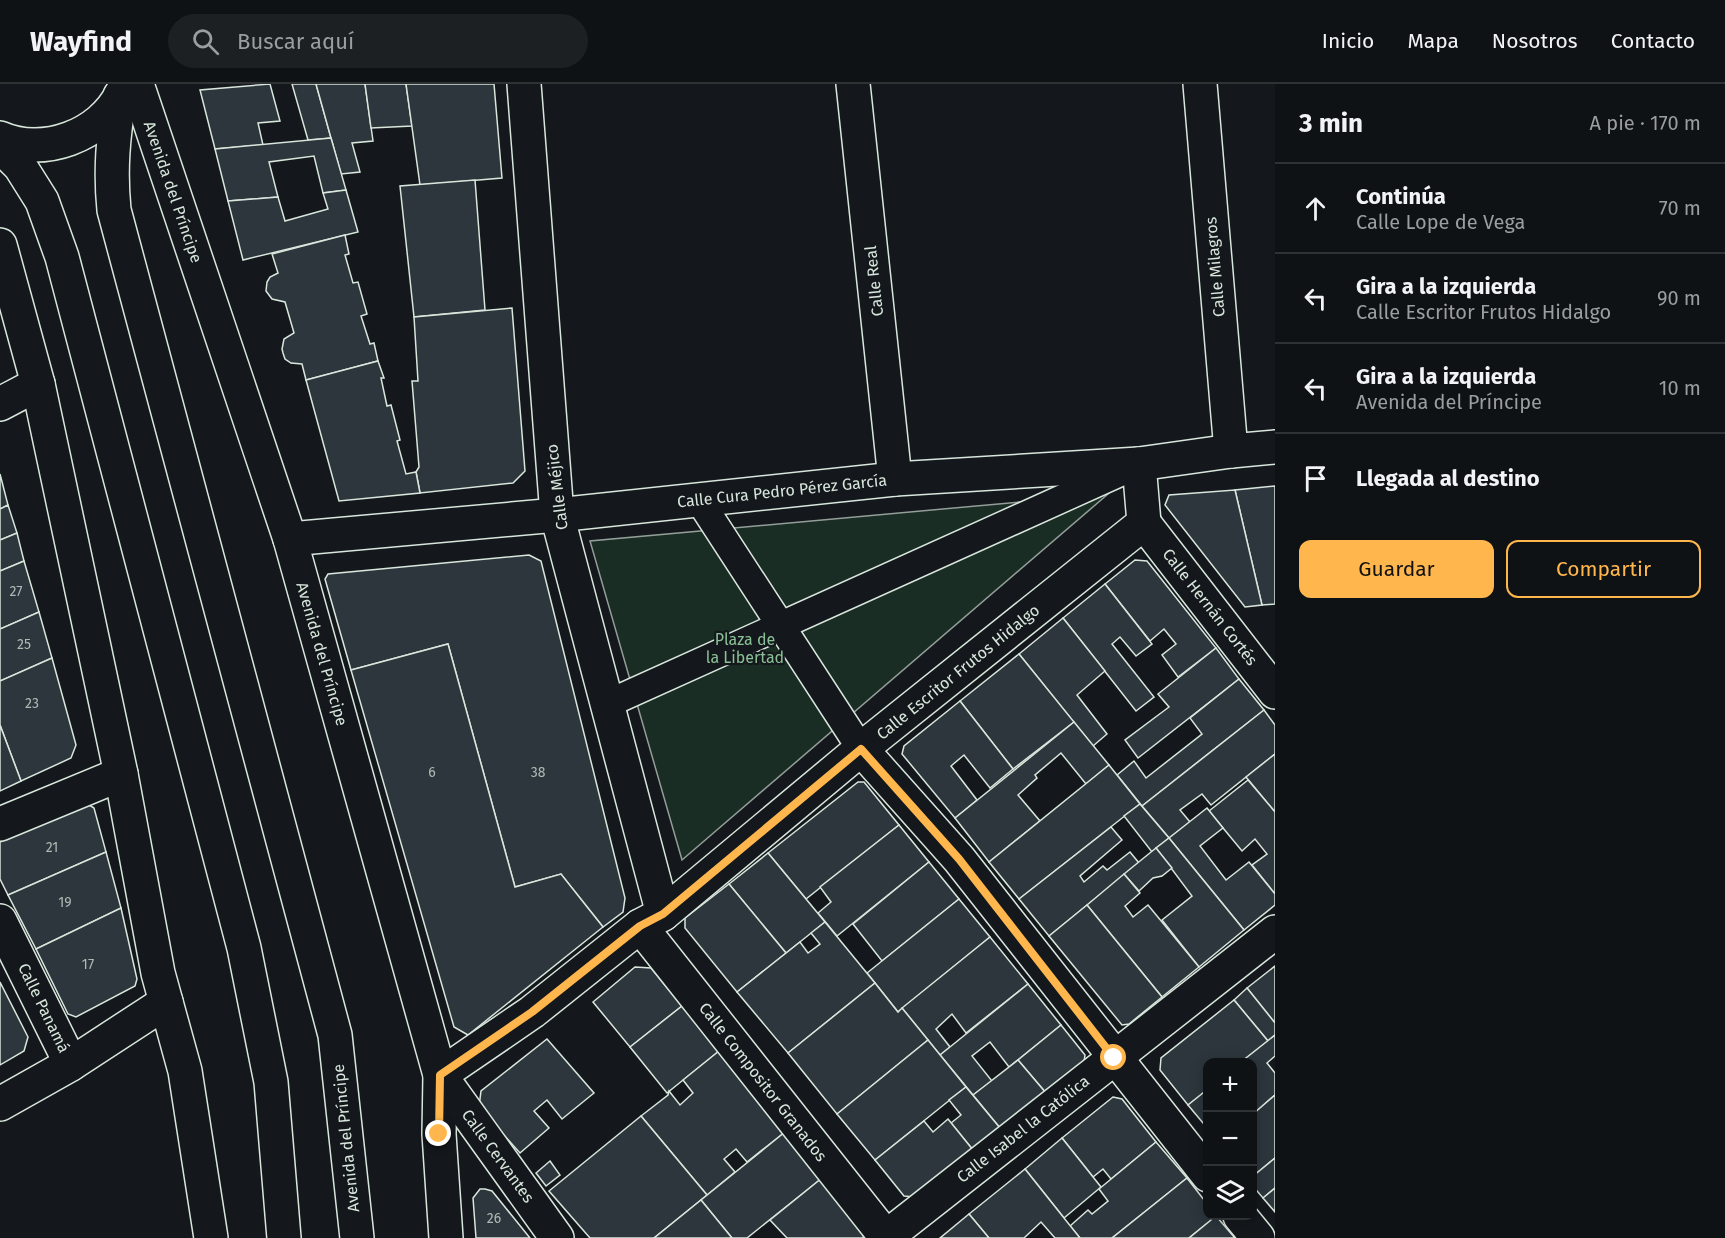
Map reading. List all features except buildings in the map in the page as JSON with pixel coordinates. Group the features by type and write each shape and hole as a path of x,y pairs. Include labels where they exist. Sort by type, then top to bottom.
{"street":[{"name":"Calle Méjico","path":"525,84 557,515 608,704 652,920"},
{"name":"Calle Real","path":"853,84 895,479"},
{"name":"Calle Milagros","path":"1200,84 1231,451"},
{"path":"0,138 10,143 36,145 61,142 85,132 105,116 127,88"},
{"name":"Avenida del Príncipe","path":"127,88 290,539 440,1075 439,1134 446,1238"},
{"name":"Avenida del Príncipe","path":"127,88 113,137 111,178 114,210 334,1035 357,1238"},
{"path":"0,146 20,166 42,201 62,258 244,948 271,1082 284,1238"},
{"path":"0,245 38,384 121,774 158,973 184,1071 211,1238"},
{"path":"0,405 38,384"},
{"name":"Calle Cura Pedro Pérez García","path":"290,539 557,515 895,479 1139,464 1275,447"},
{"path":"608,704 1139,464 1144,523"},
{"path":"699,500 861,749 959,859 1203,1169"},
{"name":"Calle Hernán Cortés","path":"1144,523 1275,692"},
{"name":"Calle Escritor Frutos Hidalgo","path":"440,1075 532,1012 652,920 861,749 1144,523"},
{"path":"0,824 121,774"},
{"name":"Calle Compositor Granados","path":"652,920 886,1238"},
{"name":"Calle Panamá","path":"0,921 71,1064"},
{"name":"Calle Isabel la Católica","path":"886,1238 1275,932"},
{"path":"0,1104 71,1064 166,1002"},
{"name":"Calle Cervantes","path":"440,1075 557,1238"},
{"path":"1244,1220 1257,1238"}],"green space":[{"name":"Plaza de la Libertad","path":"1108,494 682,860 590,541"}],"route":[{"path":"439,1134 440,1075 532,1012 640,926 663,914 861,749 959,859 1114,1058"}]}
